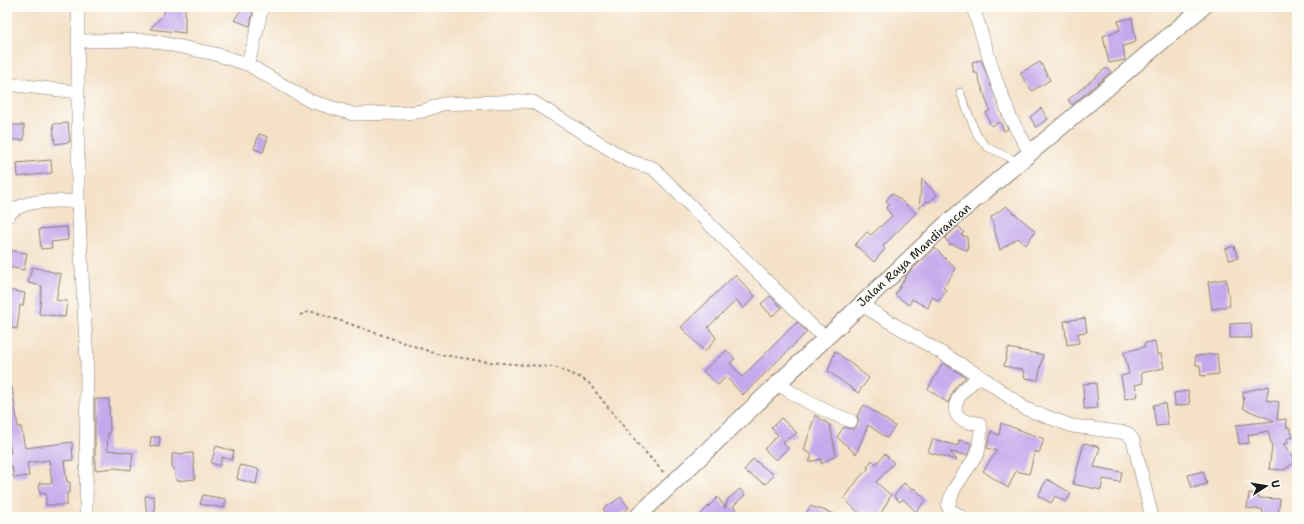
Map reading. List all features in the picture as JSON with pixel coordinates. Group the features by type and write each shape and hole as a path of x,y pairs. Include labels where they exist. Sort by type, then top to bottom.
{"street":[{"path":"78,7 78,201 87,361 86,517"},
{"path":"246,64 253,47 262,7"},
{"path":"973,7 996,80 1012,119 1025,158"},
{"name":"Jalan Raya Mandirancan","path":"637,517 778,384 826,336 945,225 1203,7"},
{"path":"78,41 148,40 215,54 246,64 310,101 353,114 405,113 423,111 442,104 522,100 533,102 629,161 653,168 815,329 826,336"},
{"path":"7,84 78,92"},
{"path":"7,217 12,210 23,204 78,201"},
{"path":"860,304 980,376 1026,409 1072,426 1127,434 1133,440 1152,517"},
{"path":"961,517 950,510 948,506 954,490 978,453 981,429 979,423 967,423 961,419 957,414 955,405 963,391 980,376"},
{"path":"778,384 794,395 830,413 851,421"}],"lane":[{"path":"960,92 977,135 987,147 1025,158"}],"path":[{"path":"300,315 308,312 315,312 437,354 488,362 554,367 577,376 588,382 637,443 673,482"}],"building":[{"path":"166,7 185,7 185,33 150,29 163,15"},
{"path":"243,7 254,7 250,26 234,20"},
{"path":"1132,18 1136,42 1123,46 1125,60 1109,63 1103,36 1120,30 1118,21"},
{"path":"981,60 1008,129 1004,131 1000,122 991,126 986,112 990,111 977,73 974,73 972,62"},
{"path":"1040,62 1050,80 1032,91 1020,73"},
{"path":"1106,68 1111,72 1072,105 1068,100"},
{"path":"1041,108 1048,119 1036,127 1030,117"},
{"path":"68,123 70,142 55,144 53,124"},
{"path":"7,125 24,125 24,140 7,140"},
{"path":"259,134 268,137 263,152 254,149"},
{"path":"51,160 52,173 18,177 17,163"},
{"path":"922,179 937,195 930,202 927,201 919,208"},
{"path":"892,193 916,213 883,246 885,249 874,262 855,245 867,232 871,235 892,216 886,208 890,204 886,201"},
{"path":"1006,206 1035,231 1026,245 1018,238 1000,250 991,217"},
{"path":"958,226 964,232 961,235 967,237 968,251 952,244 950,245 945,238"},
{"path":"67,227 68,240 51,242 52,248 41,249 39,229"},
{"path":"1234,246 1238,258 1229,260 1225,249"},
{"path":"935,248 956,269 943,288 946,290 939,301 932,297 928,308 912,299 909,305 895,295 908,273"},
{"path":"7,250 27,253 24,270 7,267"},
{"path":"32,267 61,274 56,300 67,301 65,317 39,314 42,286 28,283"},
{"path":"735,275 755,296 743,309 737,300 708,327 716,338 705,352 681,327"},
{"path":"1226,279 1230,306 1212,309 1208,282"},
{"path":"7,290 25,293 23,306 20,305 17,329 7,327"},
{"path":"770,296 782,308 772,316 761,304"},
{"path":"1085,318 1087,332 1078,333 1079,343 1067,345 1064,321"},
{"path":"797,322 807,332 743,395 726,377 718,385 703,371 727,350 735,359 730,363 742,377"},
{"path":"1251,323 1252,338 1230,338 1230,324"},
{"path":"1155,341 1157,355 1161,354 1164,368 1141,373 1143,383 1135,385 1138,396 1125,399 1121,376 1129,374 1124,352 1144,347 1145,343"},
{"path":"1008,348 1043,355 1038,380 1025,378 1023,370 1004,366"},
{"path":"835,351 869,378 858,393 828,371"},
{"path":"1217,354 1219,374 1201,376 1200,365 1196,365 1195,356"},
{"path":"943,363 966,377 956,386 948,403 928,389"},
{"path":"1096,383 1098,408 1084,409 1083,384"},
{"path":"1269,386 1266,400 1279,402 1277,420 1286,419 1287,428 1290,428 1293,437 1287,439 1288,443 1283,444 1297,461 1284,470 1269,469 1272,447 1268,431 1248,435 1249,443 1239,444 1236,425 1275,421 1244,409 1243,392"},
{"path":"12,387 18,427 21,427 25,448 72,442 73,460 64,461 67,482 70,482 70,492 67,493 67,505 46,505 46,493 40,494 39,483 52,483 49,460 27,463 29,476 14,478 12,466 7,467 7,454 11,453 7,431 7,388"},
{"path":"1188,391 1190,404 1175,406 1174,393"},
{"path":"95,399 109,399 110,433 108,433 107,450 133,453 131,470 115,468 95,470"},
{"path":"1165,403 1168,425 1156,426 1153,405"},
{"path":"864,405 895,426 887,438 868,425 856,454 837,437 844,427 852,429 856,427 859,420 857,416"},
{"path":"815,415 830,425 836,455 821,464 821,459 809,462 812,455 804,450"},
{"path":"781,418 797,433 782,442 788,448 776,460 764,449 778,435 771,428"},
{"path":"1001,423 1044,439 1039,453 1035,451 1029,474 1016,471 1008,488 983,471 997,451 987,448 991,431 999,435"},
{"path":"151,437 160,437 159,447 150,446"},
{"path":"933,439 958,446 959,440 971,443 970,450 967,455 950,452 957,460 928,452"},
{"path":"1084,443 1100,447 1094,467 1122,472 1120,482 1103,479 1101,490 1073,484"},
{"path":"216,446 234,451 232,460 222,457 220,466 211,463"},
{"path":"193,453 195,479 176,481 174,468 172,468 172,454"},
{"path":"885,454 894,463 876,482 891,495 879,517 866,517 844,499 859,478 869,468 867,467 872,460 876,464"},
{"path":"753,459 774,475 766,484 744,471"},
{"path":"240,465 259,469 256,484 237,479"},
{"path":"1203,471 1207,484 1192,488 1188,475"},
{"path":"1047,479 1071,493 1066,502 1055,496 1051,503 1038,496"},
{"path":"904,483 912,490 914,488 926,500 916,512 903,499 900,502 894,496"},
{"path":"740,489 745,495 733,506 743,517 698,517 718,497 725,508 728,499"},
{"path":"1249,493 1259,494 1258,498 1280,499 1278,517 1262,517 1263,510 1247,508"},
{"path":"203,495 226,499 224,508 200,504"},
{"path":"145,496 154,496 155,517 147,517"},
{"path":"621,497 629,508 616,517 609,517 603,509"},
{"path":"810,506 838,515 838,517 805,517"}]}
